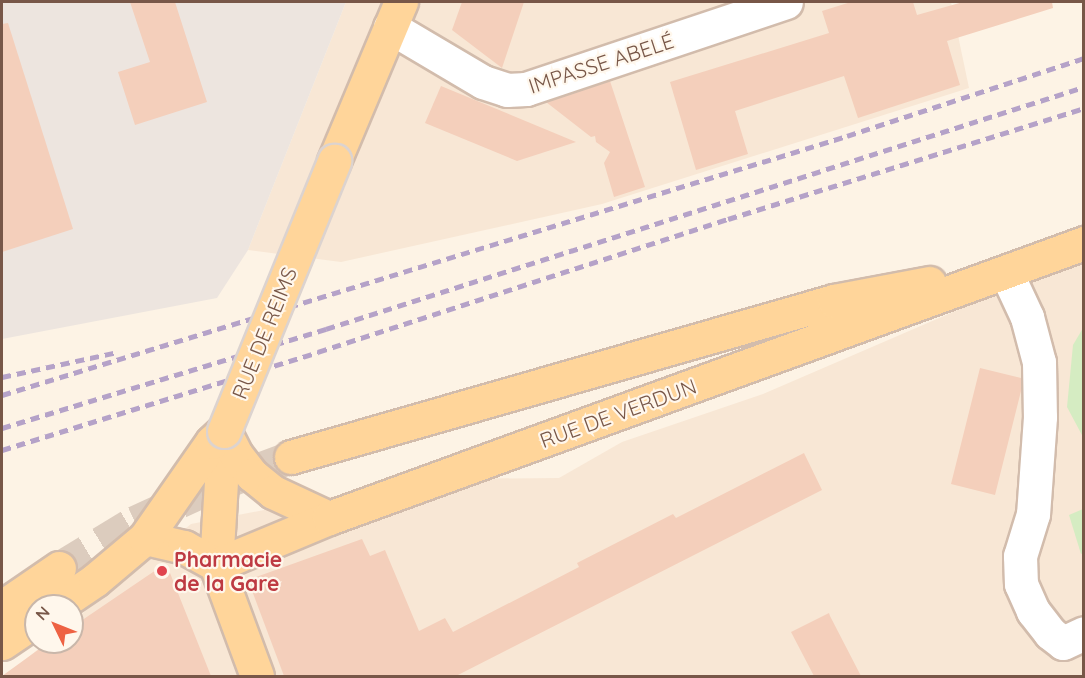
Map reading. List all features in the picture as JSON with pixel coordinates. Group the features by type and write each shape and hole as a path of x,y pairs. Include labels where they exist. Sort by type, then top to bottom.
{"main road":[{"name":"RUE DE REIMS","path":"257,676 216,565 224,431 396,14"},
{"name":"RUE DE VERDUN","path":"216,565 329,518 1083,243"},
{"name":"RUE DE VERDUN","path":"291,457 834,301 1014,269"},
{"path":"75,594 145,538 212,442 224,431 237,456 252,475 273,492 329,518"},
{"path":"145,538 184,547 216,565"},
{"path":"2,607 59,568"},
{"path":"2,643 24,628"}],"street":[{"name":"IMPASSE ABELÉ","path":"396,14 483,82 507,90 526,89 786,2"},
{"path":"1014,269 1039,362 1040,417 1033,514 1020,556 1020,584 1033,611 1050,633 1063,643 1083,633"}],"shaded area":[{"path":"2,2 346,2 248,250 217,298 2,339"},
{"path":"346,2 951,2 969,88 602,204 341,262 248,250"},
{"path":"1083,256 1083,676 5,676 32,654 84,654 84,612 191,524 425,479 559,478 622,442 763,394"}],"green space":[{"path":"1083,328 1083,437 1067,407 1073,345"},
{"path":"1083,509 1083,553 1081,554 1069,515"}],"building":[{"path":"130,2 175,2 207,102 135,125 118,72 150,62"},
{"path":"462,2 524,2 502,68 452,30"},
{"path":"851,2 913,2 917,15 963,2 1052,2 1053,8 947,41 960,85 858,118 844,76 735,111 748,154 696,170 670,82 829,33 822,11"},
{"path":"8,23 73,229 2,252 2,24"},
{"path":"610,81 645,187 614,197 604,163 610,152 596,142 595,136 591,137 546,102"},
{"path":"441,86 576,142 517,161 425,123"},
{"path":"980,368 1021,378 1021,391 995,495 951,484"},
{"path":"804,453 822,490 456,676 284,676 248,580 362,539 370,556 385,550 419,631 445,618 453,632 579,567 577,563 673,514 676,518"},
{"path":"156,570 170,573 211,676 2,676 32,654 84,654 84,619"},
{"path":"829,613 861,676 814,676 791,632"}],"tunnel":[{"path":"59,568 135,522 209,488 291,457"}],"railway":[{"path":"2,395 847,136 1084,58"},
{"path":"2,428 326,329 1084,87"},
{"path":"2,450 1084,108"},
{"path":"2,377 118,352"}],"place":[{"name":"Pharmacie de la Gare","path":"162,571"}]}
